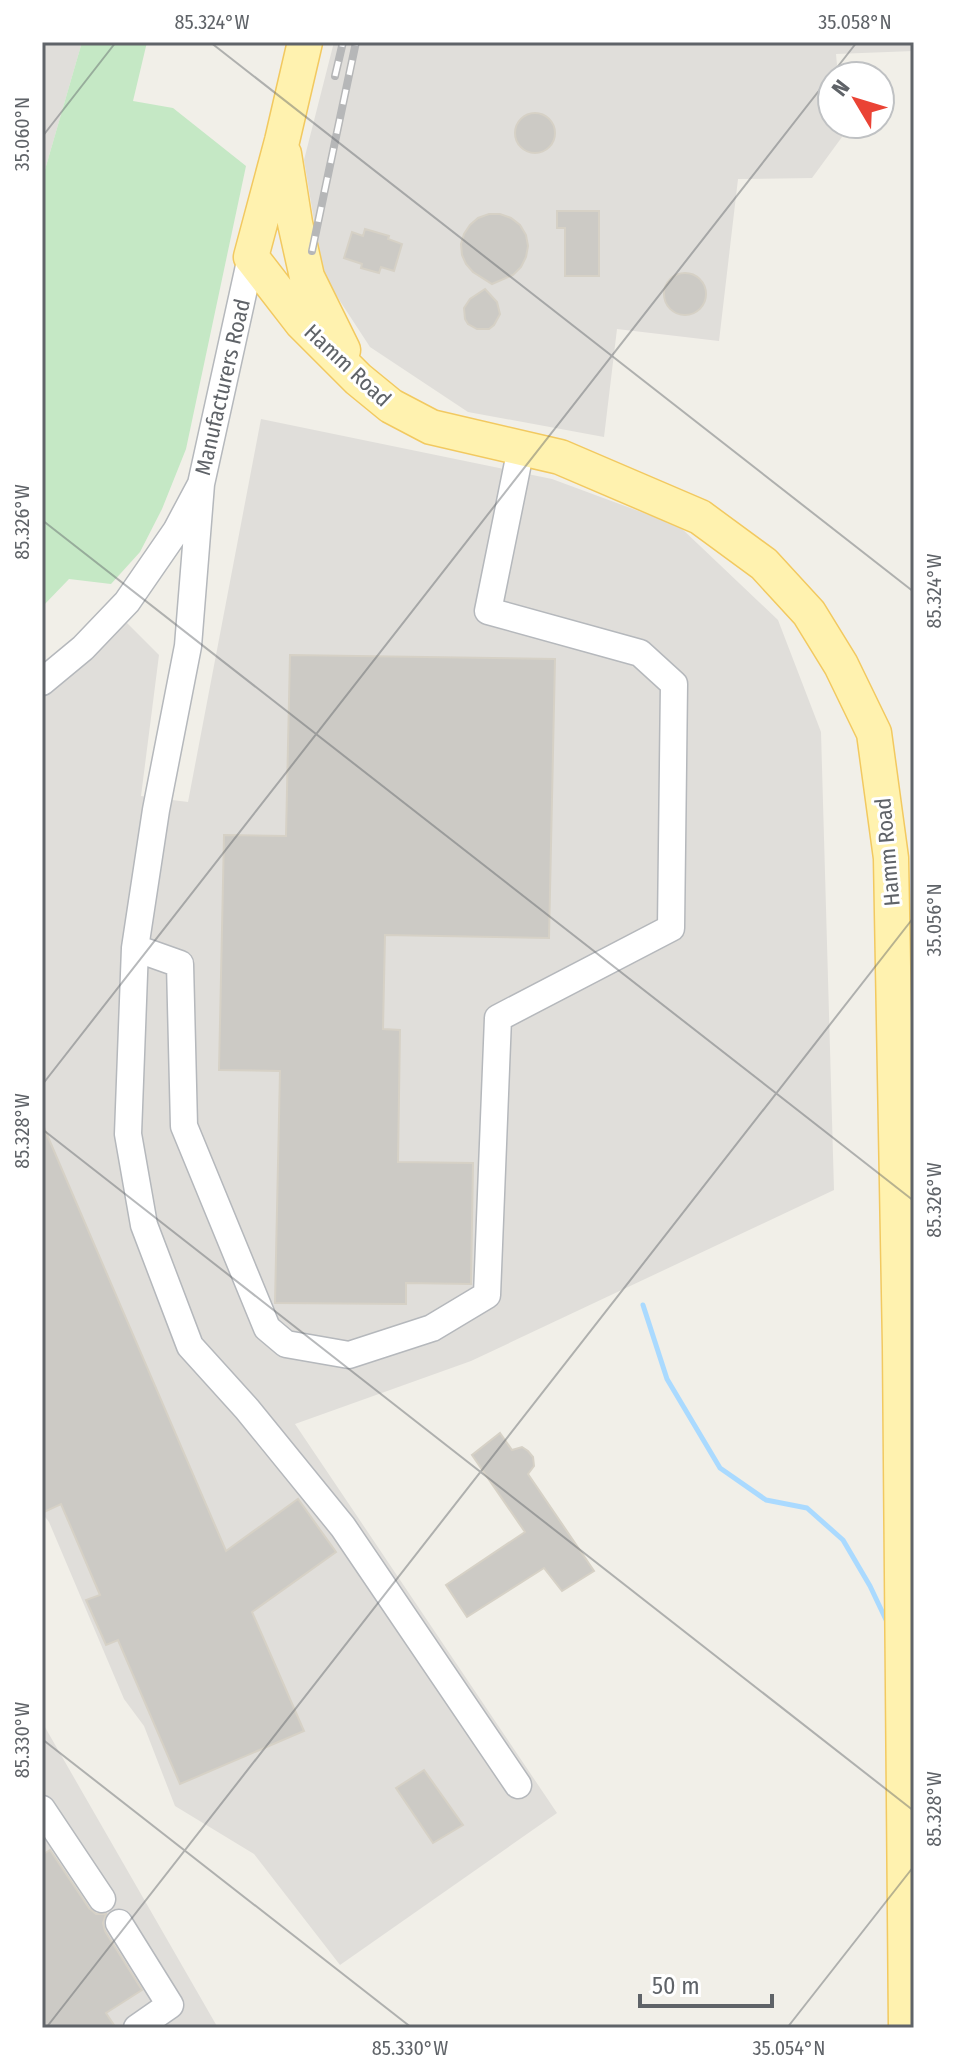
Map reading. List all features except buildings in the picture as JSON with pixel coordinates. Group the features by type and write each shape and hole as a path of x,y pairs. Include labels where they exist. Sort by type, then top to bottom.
{"main road":[{"name":"Manufacturers Road","path":"251,257 305,42"},
{"path":"282,141 307,277 358,379"},
{"name":"Hamm Road","path":"251,257 302,323 358,379 391,406 431,427 560,457 700,517 764,564 809,613 841,665 874,733 891,869 900,1378 906,2028"}],"street":[{"name":"Manufacturers Road","path":"42,682 83,648 127,602 176,531 201,484 251,257"},
{"path":"135,948 180,964 184,1126 267,1328 286,1344 349,1355 432,1328 487,1295 498,1018 671,928 674,684 640,653 488,611 521,448"},
{"path":"201,484 188,646 156,810 135,948 128,1134 144,1225 190,1346 247,1409 343,1527 518,1785"},
{"path":"42,1809 102,1899"},
{"path":"119,1923 170,2005 137,2028"}],"shaded area":[{"path":"42,42 82,42 42,180"},
{"path":"334,42 914,42 914,51 836,54 837,60 816,60 816,140 840,140 812,178 738,179 719,341 617,329 604,437 468,412 370,347 323,275 304,160"},
{"path":"261,419 552,479 679,526 778,620 821,732 834,1190 471,1361 295,1424 557,1813 340,1965 254,1854 175,1806 144,1726 124,1699 49,1522 42,1513 42,696 125,621 159,655 141,796 188,802"},
{"path":"42,1722 218,2028 42,2028"}],"green space":[{"path":"82,42 147,42 133,101 173,108 246,166 186,449 162,509 140,552 111,584 69,579 42,607 42,180"}],"waterway":[{"path":"643,1305 667,1379 720,1468 766,1500 807,1508 843,1540 888,1624"}],"railway":[{"path":"335,76 343,42"},
{"path":"312,251 356,42"}]}
